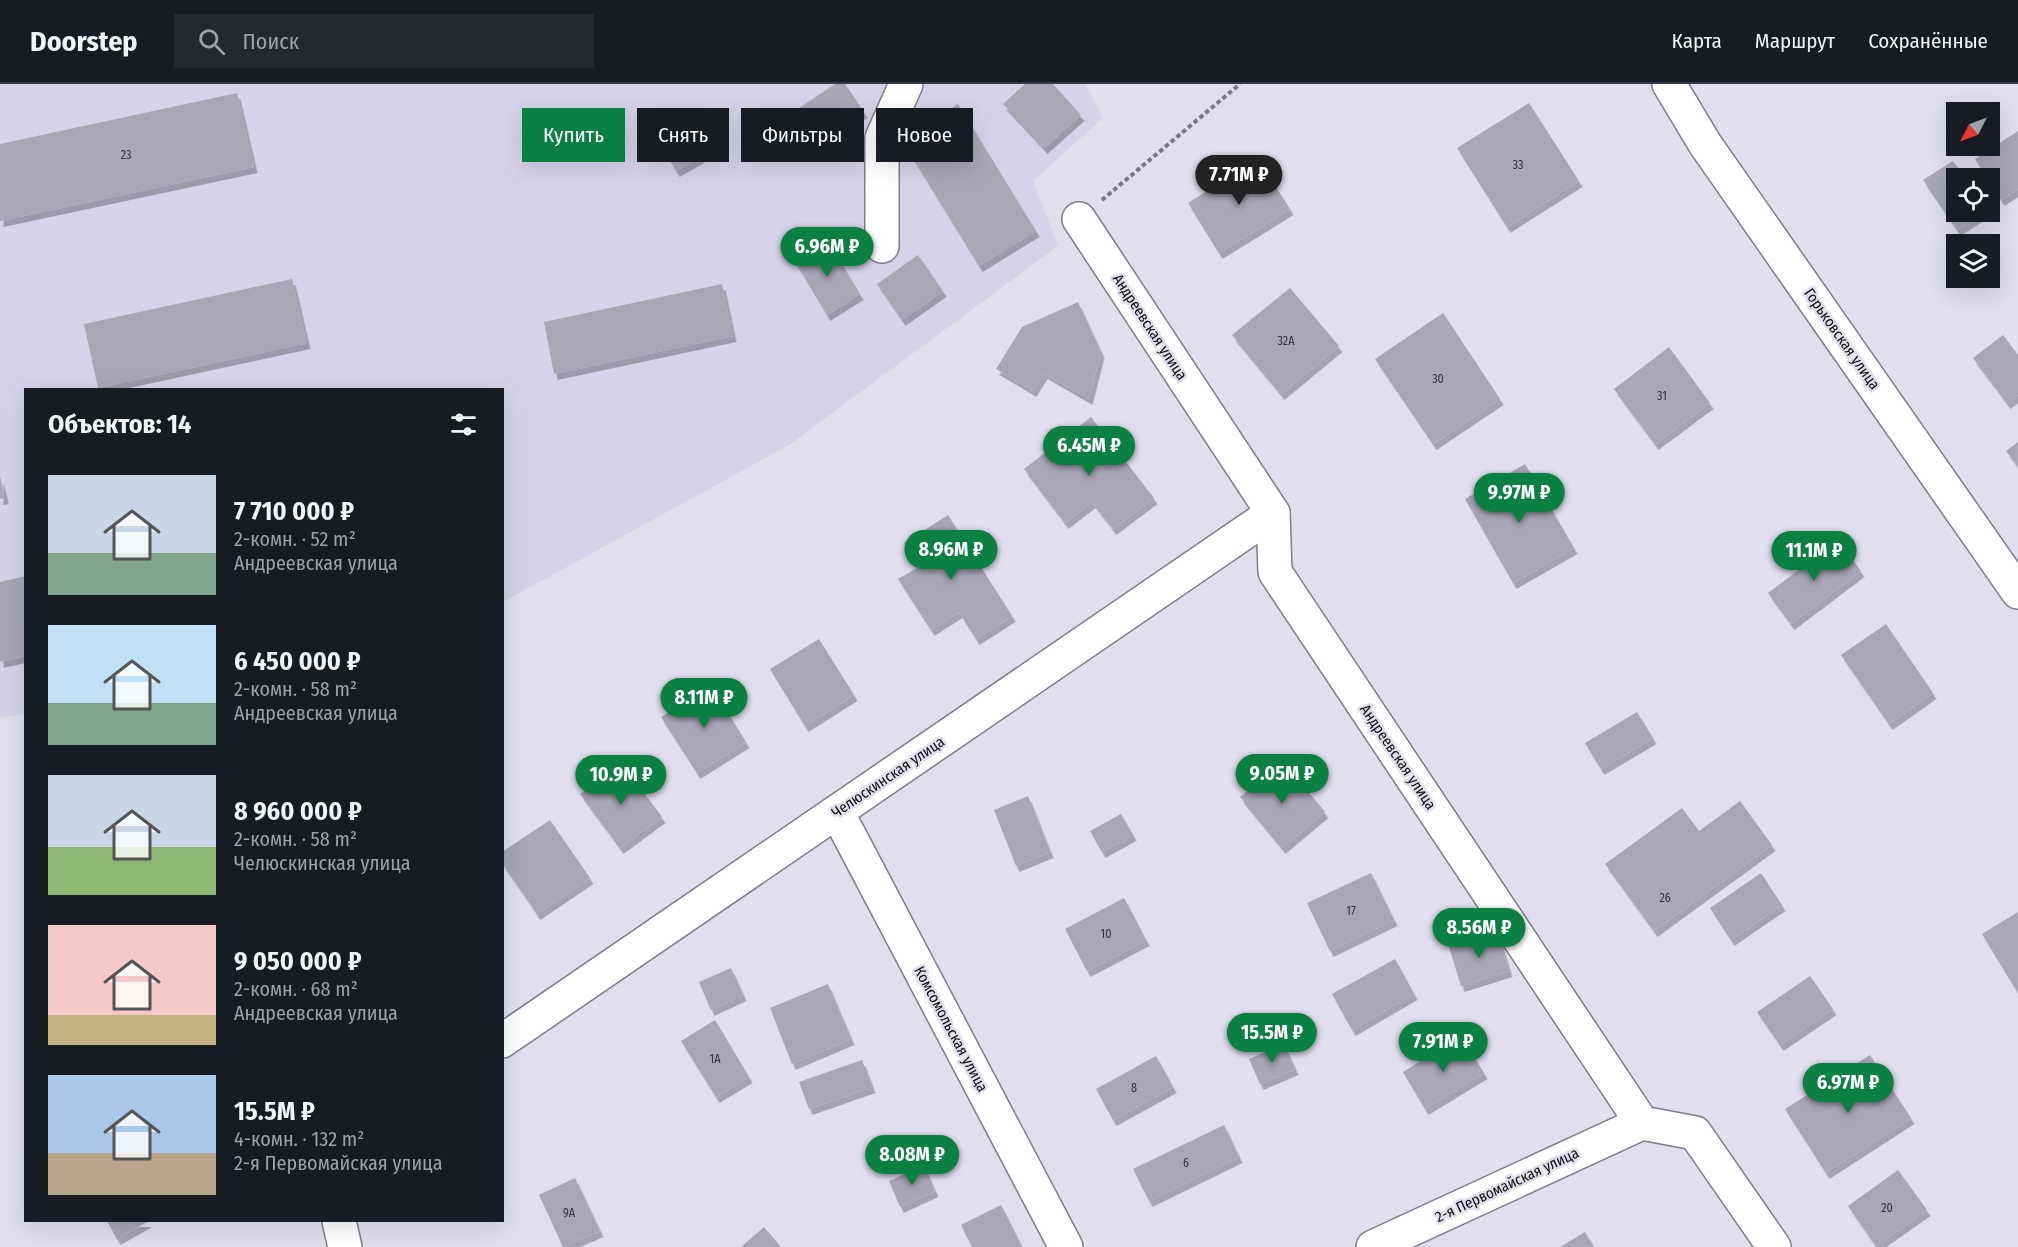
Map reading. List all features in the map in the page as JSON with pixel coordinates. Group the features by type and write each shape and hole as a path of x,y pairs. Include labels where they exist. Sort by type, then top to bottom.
{"street":[{"path":"882,246 882,138 906,84"},
{"name":"Горьковская улица","path":"1669,84 1705,144 2018,592"},
{"name":"Андреевская улица","path":"1079,219 1273,513 1275,572 1642,1123"},
{"name":"Челюскинская улица","path":"504,1040 1273,513"},
{"name":"Комсомольская улица","path":"837,812 1066,1247"},
{"path":"1642,1123 1695,1133 1774,1247"},
{"name":"2-я Первомайская улица","path":"1373,1247 1642,1123"},
{"path":"339,1222 345,1247"}],"path":[{"path":"1079,219 1240,84"}],"shaded area":[{"path":"0,84 1085,84 1103,118 1033,181 1058,246 789,445 504,601 504,388 24,388 24,714 0,718"}],"building":[{"path":"835,84 845,84 861,108 799,108"},
{"path":"1025,84 1053,84 1081,115 1044,148 1003,104"},
{"path":"237,93 254,167 0,221 0,144"},
{"path":"1529,103 1579,181 1507,227 1457,148"},
{"path":"973,128 1036,231 979,266 915,162 973,162"},
{"path":"2018,131 2018,189 2001,200 2000,168 1981,168 1975,159 1980,156 2000,156 2000,143"},
{"path":"1258,159 1290,209 1219,253 1188,203"},
{"path":"1953,161 1958,168 1946,168 1946,214 1923,180"},
{"path":"671,162 692,162 676,171"},
{"path":"1952,222 1969,222 1957,230"},
{"path":"828,241 860,294 827,315 794,260"},
{"path":"918,255 943,291 902,320 877,284"},
{"path":"292,279 307,343 98,388 84,324"},
{"path":"722,284 733,336 554,374 544,322"},
{"path":"1290,288 1339,346 1281,394 1232,335"},
{"path":"1078,302 1101,352 1089,399 1044,373 1033,391 996,369 1022,327"},
{"path":"1443,313 1500,399 1433,444 1375,359"},
{"path":"2003,335 2018,355 2018,395 2007,403 1973,358"},
{"path":"1669,347 1710,403 1655,444 1614,389"},
{"path":"1091,417 1154,498 1113,529 1092,502 1065,523 1024,469"},
{"path":"2018,442 2018,466 2006,451"},
{"path":"1525,464 1574,548 1513,583 1465,499"},
{"path":"0,476 5,498 0,499"},
{"path":"948,515 1012,616 976,639 959,612 931,630 898,579 919,567 904,543"},
{"path":"1838,540 1861,571 1791,624 1768,593"},
{"path":"24,576 24,656 0,662 0,582"},
{"path":"1886,624 1933,693 1889,724 1841,655"},
{"path":"819,639 854,695 805,726 770,669"},
{"path":"711,686 746,742 697,773 661,717"},
{"path":"1637,712 1653,738 1601,769 1585,743"},
{"path":"1283,761 1325,812 1282,848 1240,797"},
{"path":"622,763 662,817 620,848 580,794"},
{"path":"1028,796 1050,852 1016,866 994,810"},
{"path":"1740,801 1772,845 1654,931 1605,864 1682,808 1699,831"},
{"path":"1121,814 1133,835 1102,852 1090,831"},
{"path":"550,820 590,878 537,914 504,866 504,851"},
{"path":"1371,873 1394,920 1330,951 1307,903"},
{"path":"1761,873 1782,905 1731,940 1710,908"},
{"path":"1124,898 1146,940 1087,971 1065,929"},
{"path":"2018,912 2018,993 1982,934"},
{"path":"1497,932 1509,971 1461,986 1449,947"},
{"path":"1395,959 1414,994 1352,1030 1332,994"},
{"path":"731,968 743,995 711,1010 699,982"},
{"path":"1810,976 1833,1009 1780,1045 1757,1012"},
{"path":"828,984 851,1039 792,1064 770,1008"},
{"path":"715,1020 749,1077 716,1097 681,1041"},
{"path":"1461,1036 1484,1073 1425,1109 1403,1072"},
{"path":"1284,1044 1295,1069 1260,1084 1249,1059"},
{"path":"1870,1055 1911,1118 1826,1173 1785,1109"},
{"path":"1156,1056 1173,1087 1113,1120 1096,1089"},
{"path":"862,1060 872,1087 809,1109 799,1082"},
{"path":"1224,1125 1239,1157 1149,1201 1133,1169"},
{"path":"924,1166 935,1191 900,1207 889,1181"},
{"path":"1898,1170 1927,1210 1876,1246 1848,1206"},
{"path":"575,1178 600,1231 563,1247 539,1195"},
{"path":"1001,1205 1022,1247 972,1247 961,1225"},
{"path":"108,1222 147,1222 117,1239"},
{"path":"764,1227 781,1247 741,1247"},
{"path":"1585,1232 1594,1247 1560,1247"}]}
